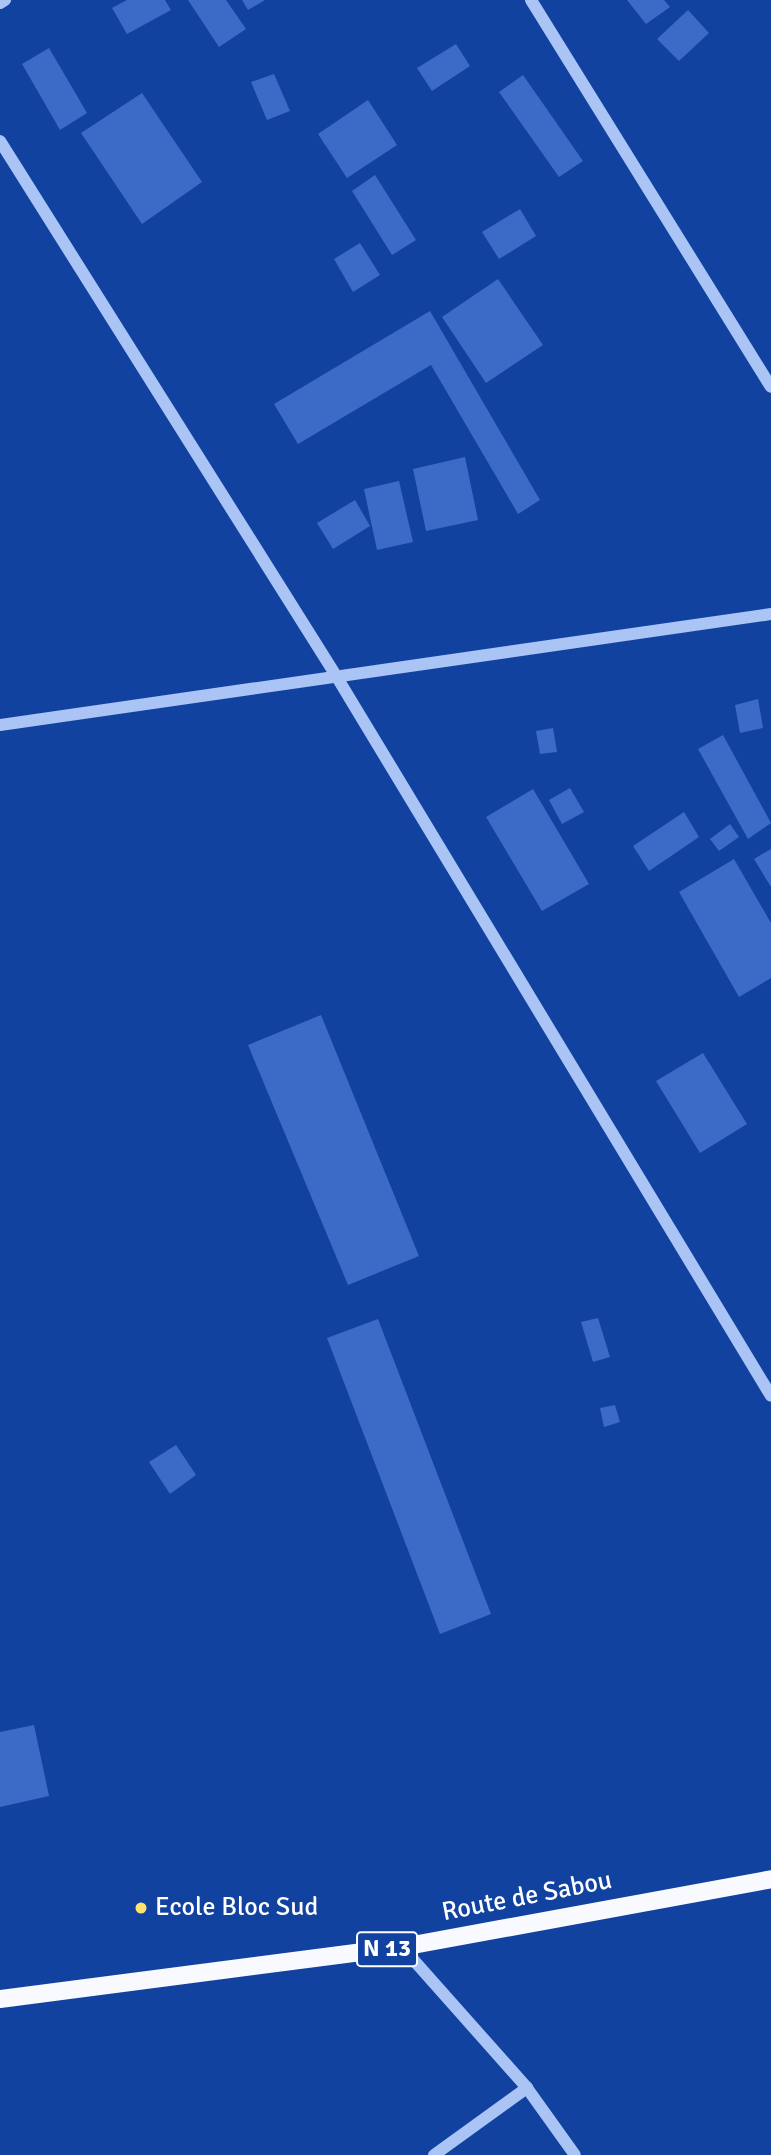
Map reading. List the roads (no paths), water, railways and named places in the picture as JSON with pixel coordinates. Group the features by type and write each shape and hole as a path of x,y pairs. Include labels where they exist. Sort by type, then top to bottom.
{"main road":[{"name":"Route de Sabou","path":"0,1999 402,1947 771,1879"}],"street":[{"path":"0,3 5,0"},
{"path":"531,0 771,387"},
{"path":"0,141 335,674 771,1395"},
{"path":"0,725 335,674 771,614"},
{"path":"402,1947 527,2088 575,2155"},
{"path":"434,2155 527,2088"}],"place":[{"name":"Ecole Bloc Sud","path":"141,1908"}]}
